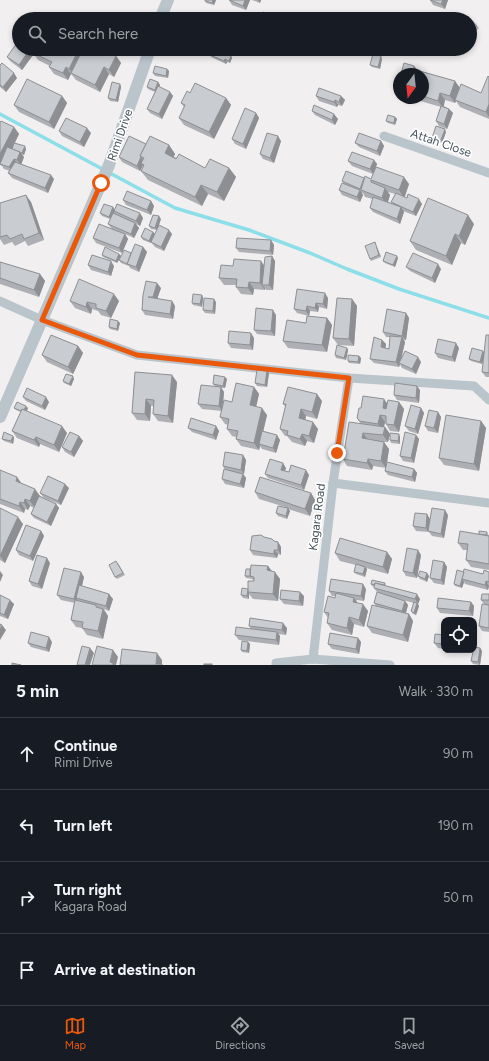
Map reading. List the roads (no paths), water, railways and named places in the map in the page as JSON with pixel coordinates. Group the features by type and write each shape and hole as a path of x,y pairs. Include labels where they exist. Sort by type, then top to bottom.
{"street":[{"path":"163,12 168,0"},
{"name":"Rimi Drive","path":"0,417 109,165 148,56"},
{"name":"Attah Close","path":"384,136 489,173"},
{"path":"0,301 42,320 137,355 349,378 474,386 489,400"},
{"name":"Kagara Road","path":"313,659 333,484 349,378"},
{"path":"333,484 489,504"},
{"path":"276,665 276,663 313,659 390,665"}],"waterway":[{"path":"0,114 175,208 249,230 399,289 489,318"}]}
